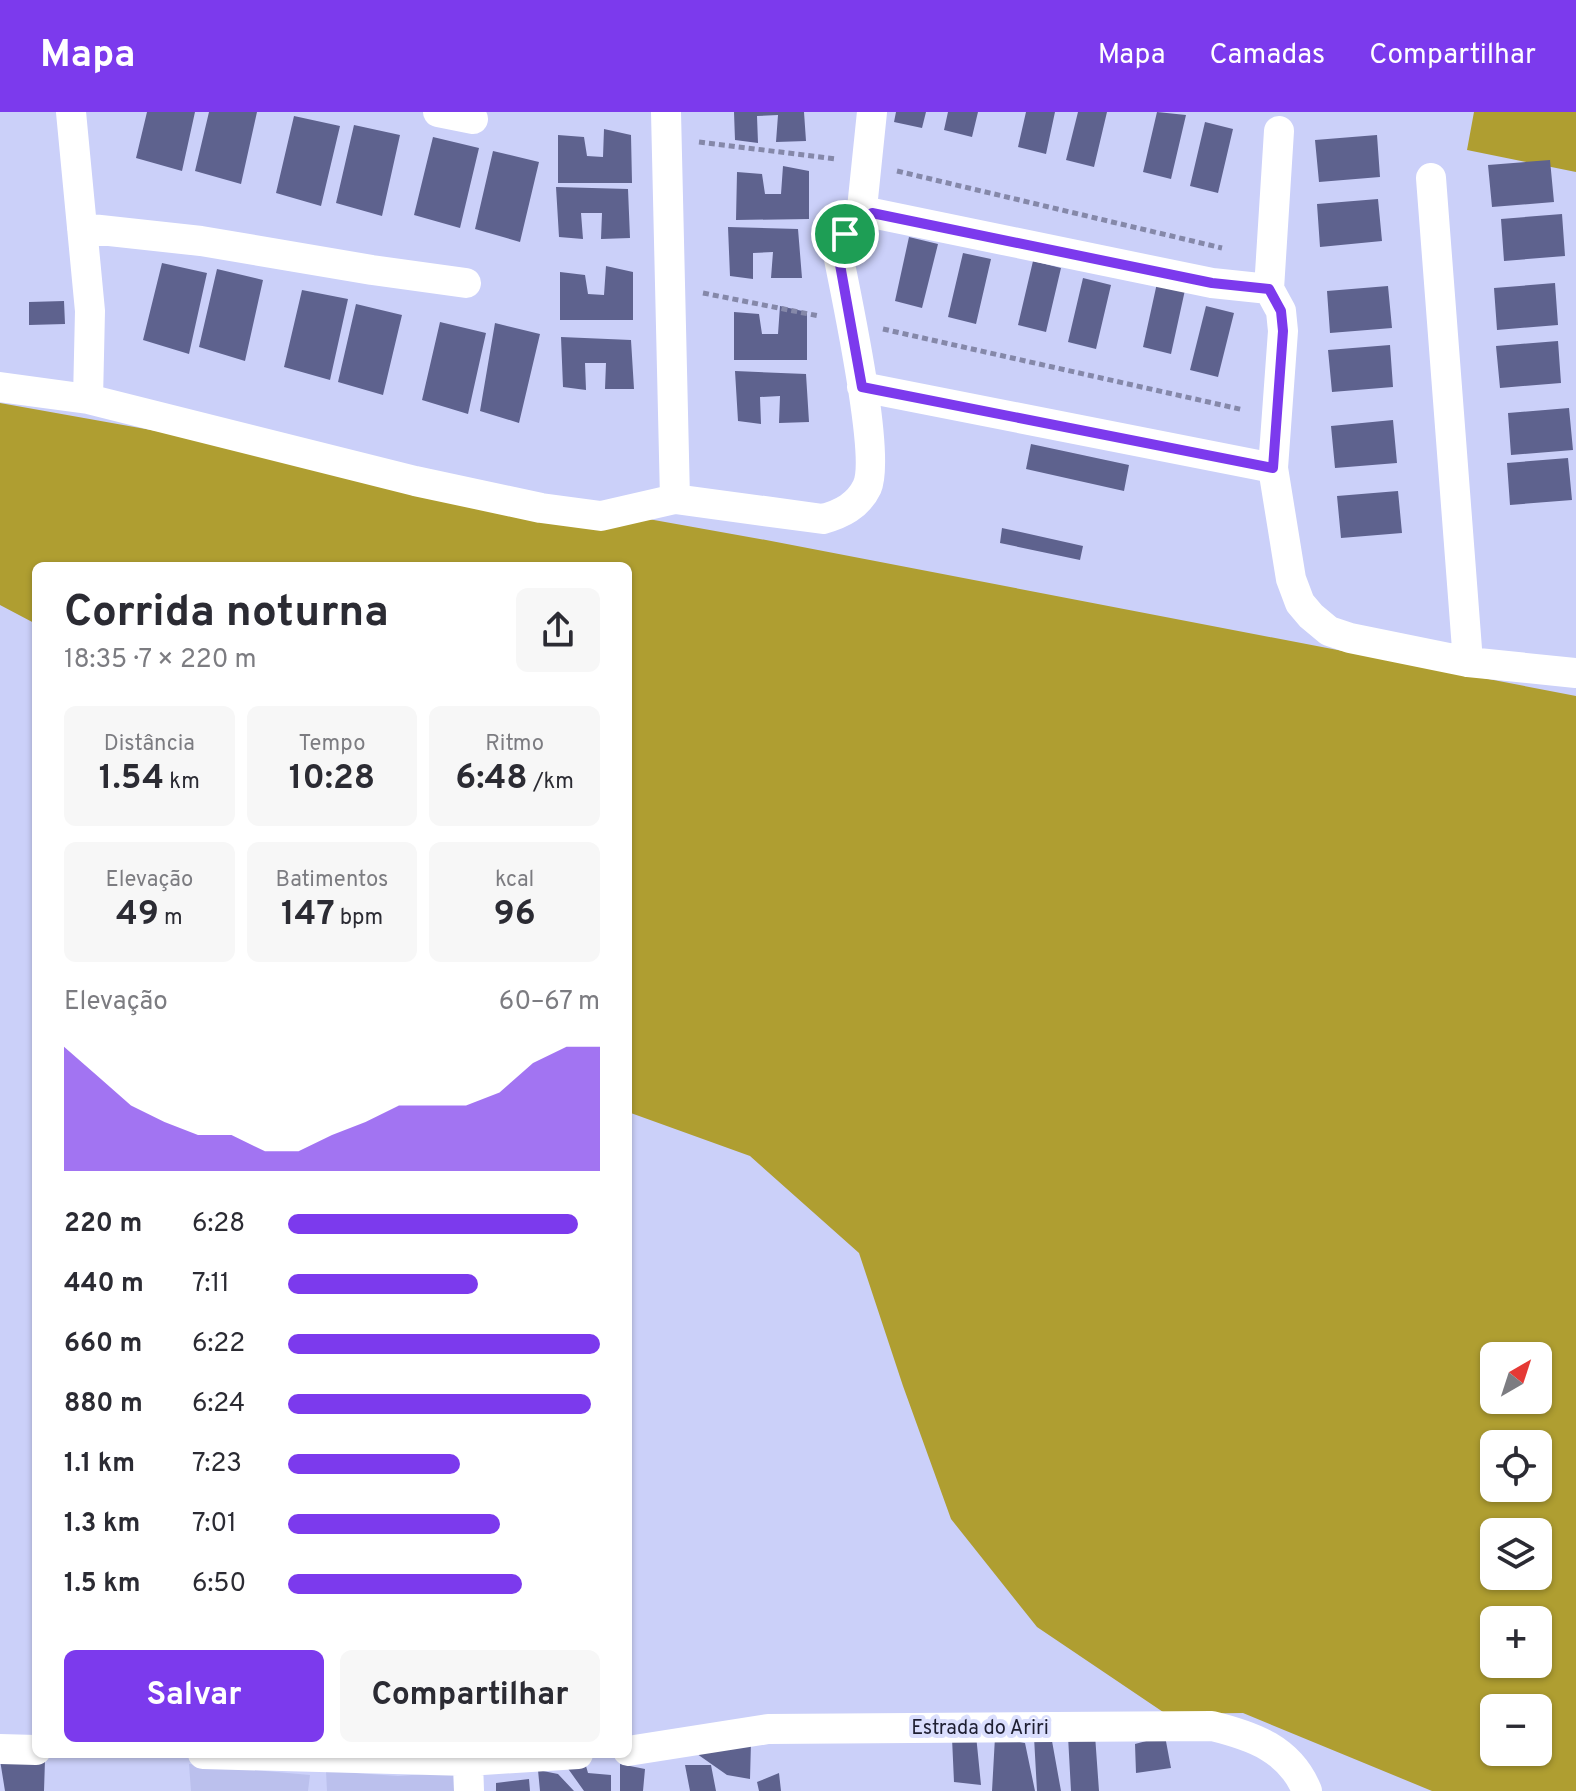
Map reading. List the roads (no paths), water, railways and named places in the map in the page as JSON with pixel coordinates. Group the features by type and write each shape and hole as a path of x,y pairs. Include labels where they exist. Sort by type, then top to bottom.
{"street":[{"path":"71,112 90,311 88,399"},
{"path":"438,112 473,119"},
{"path":"666,112 675,499"},
{"path":"861,218 872,112"},
{"path":"1279,131 1269,289 1281,311 1283,331 1273,468 1291,579 1300,603 1329,631 1350,638 1468,662 1576,673"},
{"path":"1431,178 1468,662"},
{"path":"0,387 88,399 441,487 541,508 601,516 675,499 823,519 840,515 856,502 867,487 872,468 862,387 839,259 845,234 861,218 872,213 1183,277 1269,289"},
{"path":"82,228 201,241 466,283"},
{"path":"862,387 1273,468"},
{"name":"Estrada do Ariri","path":"632,1750 768,1729 1212,1726 1247,1734 1273,1748 1292,1763 1307,1791"},
{"path":"0,1749 32,1750"},
{"path":"251,1758 468,1776 558,1758"}]}
